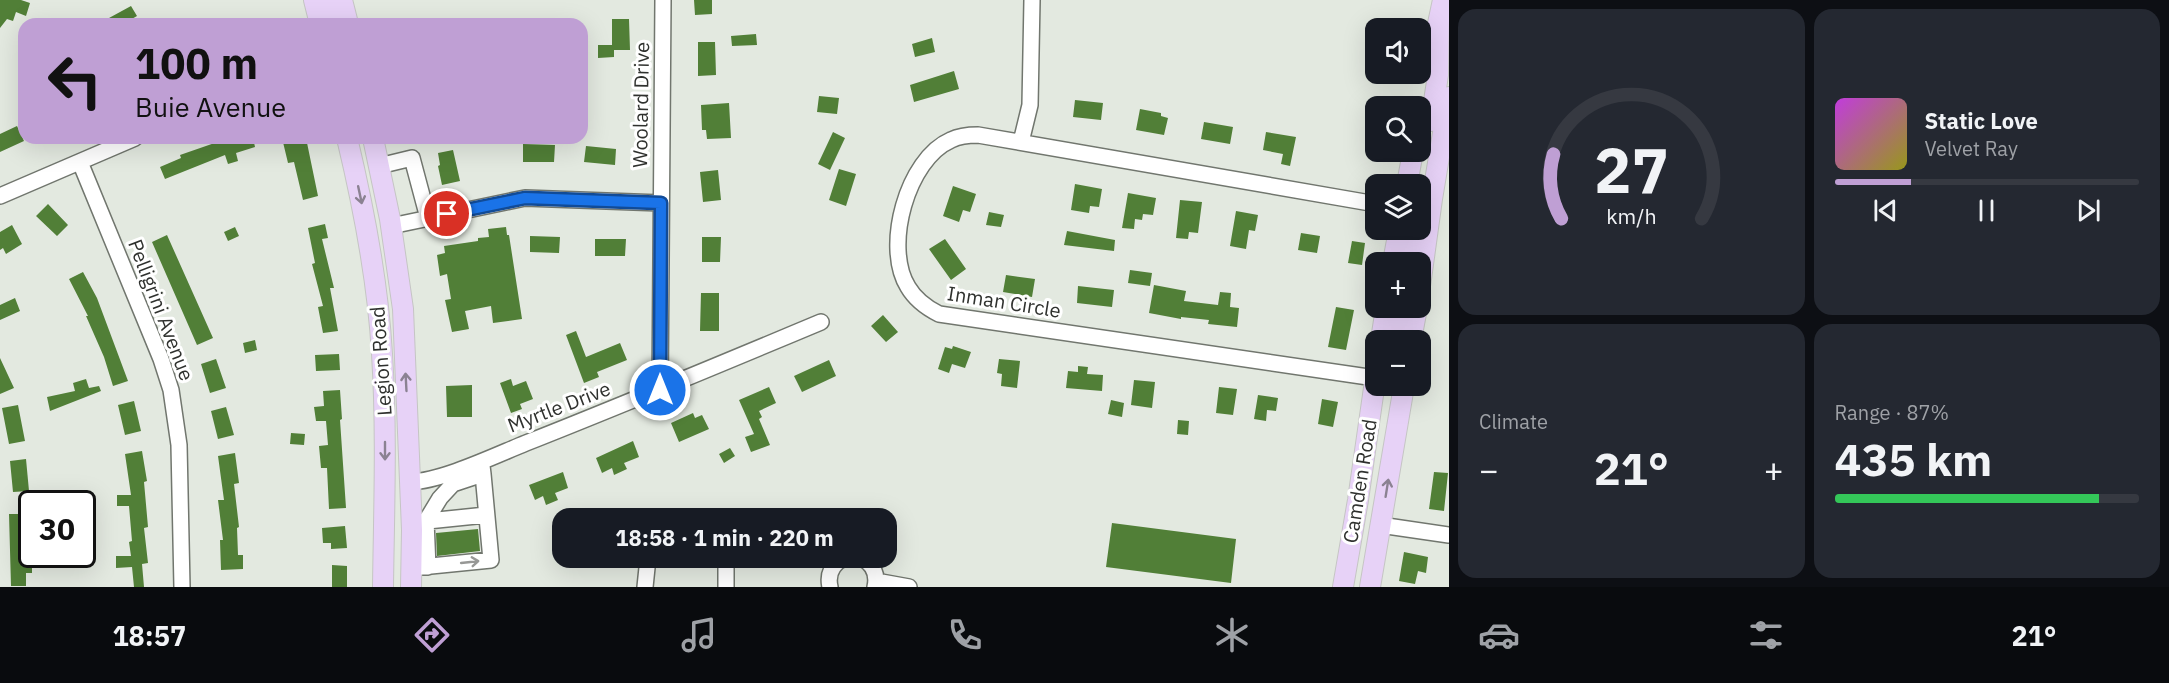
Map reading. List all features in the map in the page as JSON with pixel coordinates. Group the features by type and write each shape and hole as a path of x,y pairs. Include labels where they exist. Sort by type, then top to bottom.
{"main road":[{"path":"314,0 318,18"},
{"path":"328,0 333,18"},
{"path":"342,0 346,18"},
{"path":"1424,96 1441,10"},
{"path":"1426,174 1438,75 1441,10"},
{"path":"1431,181 1443,160 1449,97"},
{"name":"Legion Road","path":"348,144 369,234 382,351 385,424 383,587"},
{"path":"364,144 371,171 381,175"},
{"name":"Legion Road","path":"374,144 391,226 403,309 410,482 418,522 417,574"},
{"name":"Camden Road","path":"1343,587 1372,396"},
{"name":"Camden Road","path":"1370,587 1401,396"}],"street":[{"name":"Woolard Drive","path":"660,390 663,0"},
{"path":"1021,142 1030,105 1032,0"},
{"name":"Inman Circle","path":"1365,202 1021,142 978,135 964,136 951,140 931,154 911,184 900,222 898,254 908,288 929,309 939,314 1365,375"},
{"path":"0,196 121,144"},
{"path":"381,175 412,158 428,218"},
{"name":"Pelligrini Avenue","path":"80,162 161,358 171,390 179,445 182,587"},
{"path":"391,226 525,198 661,203"},
{"name":"Myrtle Drive","path":"410,482 451,479 482,468 821,322"},
{"path":"417,574 491,560 482,468"},
{"path":"418,522 440,498 451,479"},
{"path":"418,522 486,515"},
{"path":"1380,525 1449,536"},
{"path":"645,587 647,568"},
{"path":"726,568 726,587"},
{"path":"830,587 833,568"},
{"path":"873,568 876,584 909,587"}],"building":[{"path":"0,0 21,0 30,3 26,16 16,12 13,21 7,19 0,28"},
{"path":"694,0 712,0 712,14 695,15"},
{"path":"131,6 137,16 134,18 109,18"},
{"path":"612,19 629,19 630,50 614,50 614,57 598,58 598,45 612,45"},
{"path":"756,34 757,45 732,46 731,36"},
{"path":"932,38 935,52 915,57 912,44"},
{"path":"698,42 715,42 716,75 698,76"},
{"path":"954,71 959,89 914,102 910,85"},
{"path":"819,96 839,98 837,114 817,112"},
{"path":"1075,100 1103,103 1101,120 1073,117"},
{"path":"729,103 731,138 707,139 706,130 702,130 701,105"},
{"path":"1140,109 1161,113 1161,116 1168,118 1164,135 1136,130"},
{"path":"1204,122 1233,127 1230,144 1201,139"},
{"path":"17,126 18,144 0,152 0,134"},
{"path":"833,132 845,138 830,170 818,164"},
{"path":"1266,132 1296,137 1290,166 1281,164 1283,154 1263,150"},
{"path":"212,144 254,144 255,147 236,153 238,161 228,164 225,155 165,179 160,167 181,158 180,155"},
{"path":"283,144 307,144 318,196 303,200 294,162 288,163"},
{"path":"523,144 555,145 554,162 523,162"},
{"path":"586,146 616,149 615,165 584,162"},
{"path":"453,150 460,181 442,185 438,153"},
{"path":"839,169 856,174 846,206 829,200"},
{"path":"718,170 721,200 703,202 700,172"},
{"path":"1075,184 1102,189 1099,207 1090,206 1089,213 1071,210"},
{"path":"953,186 976,194 970,212 963,210 959,222 943,216"},
{"path":"1128,193 1156,198 1153,215 1143,214 1142,220 1135,219 1134,229 1122,228"},
{"path":"1180,200 1202,202 1198,233 1189,232 1188,239 1176,238"},
{"path":"48,204 68,225 57,236 36,216"},
{"path":"1236,211 1258,215 1255,231 1249,230 1246,249 1230,246"},
{"path":"989,212 1004,215 1001,227 986,225"},
{"path":"325,224 328,238 322,239 334,288 330,288 338,331 323,333 318,307 323,306 312,264 315,263 308,228"},
{"path":"12,225 22,244 6,254 3,248 0,250 0,232"},
{"path":"235,227 239,236 228,241 224,232"},
{"path":"506,227 522,319 493,323 491,306 465,311 469,329 452,332 445,300 451,299 447,274 440,276 437,255 445,253 444,246 478,241 478,238 489,237 488,229"},
{"path":"1067,231 1115,240 1114,251 1064,245"},
{"path":"1301,233 1320,236 1317,253 1298,250"},
{"path":"167,235 213,338 197,345 152,242"},
{"path":"530,236 560,237 559,253 530,252"},
{"path":"702,237 721,237 720,262 702,262"},
{"path":"595,239 626,239 625,256 595,256"},
{"path":"945,239 966,269 951,280 929,249"},
{"path":"1352,241 1365,243 1362,265 1348,263"},
{"path":"1130,270 1152,273 1150,286 1128,283"},
{"path":"83,272 97,298 128,381 113,386 104,357 86,316 88,316 69,279"},
{"path":"1006,275 1035,279 1032,297 1003,292"},
{"path":"1154,285 1186,291 1184,301 1218,305 1220,292 1231,293 1230,307 1239,308 1237,327 1208,324 1209,320 1181,317 1181,319 1149,313"},
{"path":"1078,286 1114,290 1112,307 1077,303"},
{"path":"701,293 719,293 719,331 700,331"},
{"path":"15,298 20,311 0,320 0,305"},
{"path":"1336,307 1354,310 1346,350 1328,347"},
{"path":"883,315 898,332 886,342 871,326"},
{"path":"576,331 586,357 620,343 627,360 597,372 599,377 584,383 566,335"},
{"path":"255,340 257,350 245,353 243,343"},
{"path":"953,346 971,352 965,368 952,364 949,373 938,369 945,347 952,349"},
{"path":"339,354 340,370 316,371 315,355"},
{"path":"0,358 14,388 0,394"},
{"path":"216,359 226,388 210,393 201,364"},
{"path":"999,359 1020,361 1017,388 1001,386 1002,374 997,373"},
{"path":"829,360 836,376 802,392 794,376"},
{"path":"1078,366 1088,367 1087,374 1103,375 1102,391 1066,388 1068,371 1078,372"},
{"path":"86,379 89,388 99,386 101,391 50,411 47,397 75,391 73,383"},
{"path":"511,379 513,386 526,381 533,399 520,404 522,409 511,413 500,383"},
{"path":"1134,380 1155,382 1152,408 1131,405"},
{"path":"472,385 472,417 447,417 446,386"},
{"path":"769,387 776,403 759,411 762,417 759,419 770,445 751,452 745,437 754,434 739,400"},
{"path":"1219,387 1237,389 1233,415 1216,413"},
{"path":"340,390 346,508 329,509 327,468 321,468 319,446 328,445 326,421 316,421 314,407 324,406 323,391"},
{"path":"1258,395 1278,398 1276,411 1267,410 1266,421 1254,419"},
{"path":"1322,399 1338,402 1333,427 1318,424"},
{"path":"1111,400 1124,403 1122,417 1108,414"},
{"path":"134,401 141,431 125,435 118,405"},
{"path":"18,405 25,441 9,444 2,408"},
{"path":"226,407 234,435 218,439 211,411"},
{"path":"693,413 695,418 702,415 709,429 679,442 671,423"},
{"path":"1178,420 1189,421 1188,435 1177,434"},
{"path":"291,433 305,434 304,445 290,444"},
{"path":"633,441 639,457 624,463 627,469 614,475 612,468 602,473 596,458"},
{"path":"730,448 735,456 724,463 719,454"},
{"path":"142,451 147,481 144,482 148,527 144,528 148,563 142,564 144,587 134,587 132,567 116,568 116,556 131,556 129,542 132,541 129,506 117,506 117,495 131,495 125,454"},
{"path":"235,453 239,483 234,484 239,527 237,528 238,555 243,555 243,569 221,570 220,540 223,540 218,500 224,500 218,456"},
{"path":"26,459 29,490 13,492 10,461"},
{"path":"563,472 568,488 555,493 558,500 546,505 543,496 535,500 529,485"},
{"path":"1434,472 1448,473 1444,511 1429,509"},
{"path":"9,514 18,514 18,568 32,568 32,573 26,573 26,586 11,586"},
{"path":"1112,523 1236,539 1231,583 1106,567"},
{"path":"345,526 347,548 331,549 331,543 323,543 322,528"},
{"path":"478,529 480,551 437,556 436,533"},
{"path":"1404,552 1428,557 1426,573 1418,571 1415,584 1399,581"},
{"path":"332,565 347,566 347,587 332,587"}],"route":[{"path":"447,214 525,198 661,203 660,390"}]}
